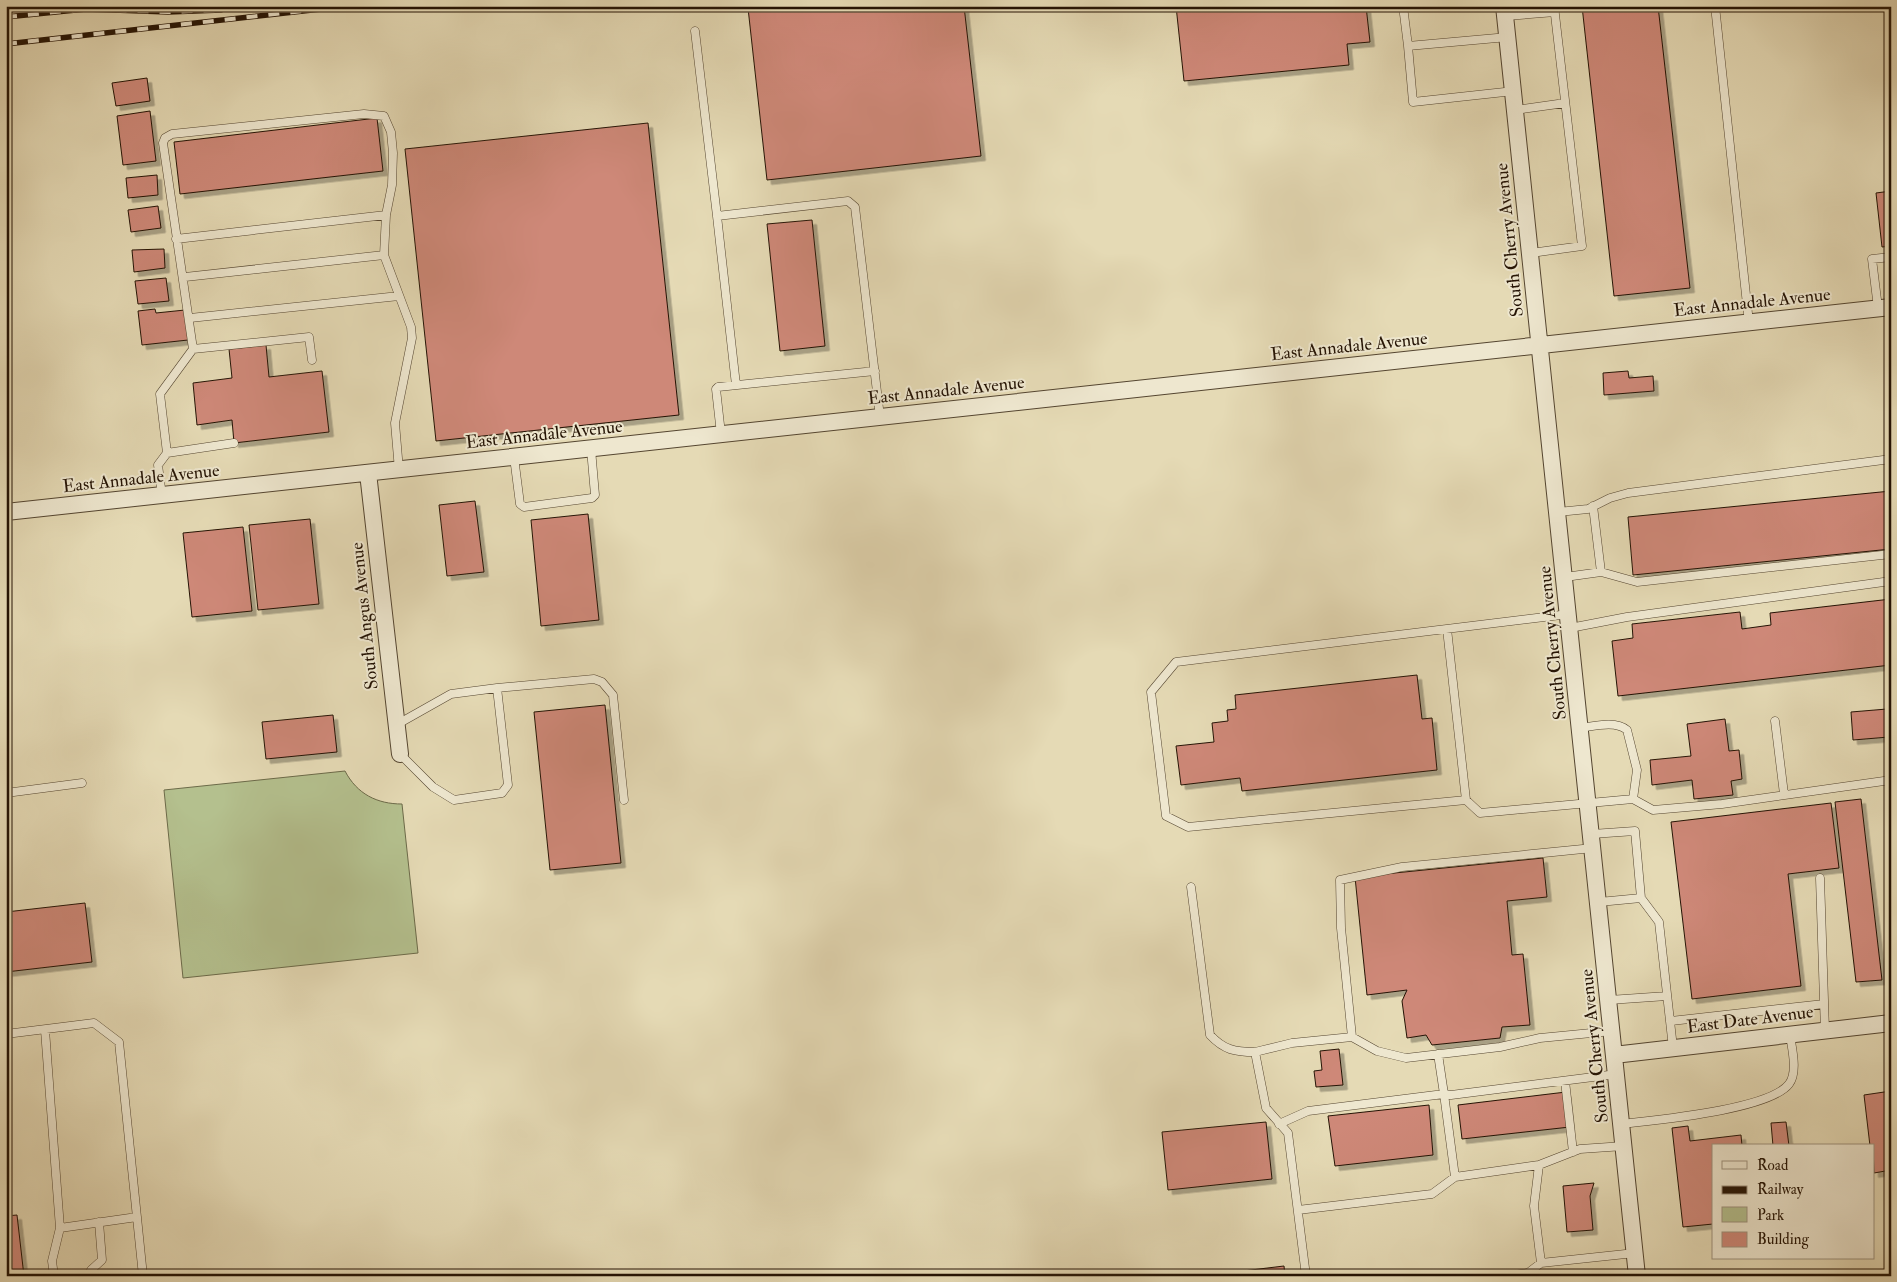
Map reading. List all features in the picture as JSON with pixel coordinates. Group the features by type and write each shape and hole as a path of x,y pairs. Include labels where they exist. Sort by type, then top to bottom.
{"street":[{"name":"South Cherry Avenue","path":"1505,11 1638,1276"},
{"name":"East Annadale Avenue","path":"6,512 1884,308"},
{"name":"South Angus Avenue","path":"368,473 400,754"},
{"name":"East Date Avenue","path":"1614,1055 1891,1023"}],"lane":[{"path":"1403,6 1413,102 1514,91"},
{"path":"1715,6 1749,322"},
{"path":"1505,11 1554,9 1582,246 1531,253"},
{"path":"695,31 736,385"},
{"path":"1408,46 1508,37"},
{"path":"1515,110 1565,103"},
{"path":"162,496 158,465 166,453 160,394 193,349 185,277 176,239 163,143 164,138 172,134 364,114 384,116 392,132 393,153 392,185 386,215 384,255 412,338 395,423 399,470"},
{"path":"717,216 848,201 853,203 880,417"},
{"path":"176,239 386,215"},
{"path":"185,277 384,255"},
{"path":"1884,308 1872,259 1891,256"},
{"path":"190,318 399,296"},
{"path":"193,349 309,337 312,360"},
{"path":"721,434 716,389 736,385 875,371"},
{"path":"166,453 234,443"},
{"path":"514,457 520,504 524,506 592,498 595,495 591,449"},
{"path":"1558,512 1588,509 1628,493 1891,459"},
{"path":"1593,506 1601,572"},
{"path":"1565,577 1601,572 1637,582 1891,554"},
{"path":"1466,800 1188,827 1166,816 1151,692 1176,662 1447,629 1627,617 1891,581"},
{"path":"1447,629 1466,800 1480,814 1633,799 1653,810 1722,804 1891,780"},
{"path":"396,724 451,694 594,679 602,682 613,695 624,800"},
{"path":"400,754 433,787 454,800 502,793 508,785 497,688"},
{"path":"1775,721 1784,794"},
{"path":"1580,728 1622,726 1627,730 1637,770 1633,799"},
{"path":"6,792 82,783"},
{"path":"1352,1037 1341,928 1340,880 1402,867 1592,841 1635,831 1641,898 1659,922 1673,1048"},
{"path":"1820,878 1826,1031"},
{"path":"1191,887 1210,1035 1220,1046 1235,1052 1255,1052 1292,1043 1352,1037 1377,1051 1406,1058 1500,1047 1540,1038 1612,1031"},
{"path":"1599,902 1641,898"},
{"path":"1609,1000 1668,996"},
{"path":"1671,1021 1824,1004"},
{"path":"6,1034 94,1023 119,1042 143,1276"},
{"path":"44,1030 60,1228 52,1260 54,1276"},
{"path":"1622,1124 1714,1112 1749,1104 1775,1094 1789,1085 1793,1074 1790,1035"},
{"path":"1255,1052 1266,1108 1288,1133 1306,1276"},
{"path":"1438,1054 1455,1177"},
{"path":"1279,1124 1308,1111 1616,1074"},
{"path":"1565,1081 1573,1152"},
{"path":"1298,1210 1432,1194 1455,1177 1539,1165 1573,1152 1624,1146"},
{"path":"1539,1165 1534,1206 1541,1263"},
{"path":"60,1228 137,1217"},
{"path":"91,1276 91,1270 102,1260 99,1222"},
{"path":"1508,1276 1528,1274 1541,1263 1635,1253"}],"green space":[{"path":"345,771 355,786 362,792 376,800 402,804 418,953 183,978 164,790"}],"building":[{"path":"766,6 964,6 981,156 767,180 748,8"},
{"path":"1176,6 1366,6 1370,42 1347,44 1349,65 1184,81"},
{"path":"1582,6 1658,6 1690,288 1614,296"},
{"path":"147,78 150,101 116,106 112,83"},
{"path":"150,111 156,161 123,165 117,116"},
{"path":"377,118 383,171 180,194 174,142"},
{"path":"648,123 679,415 436,441 405,149"},
{"path":"157,175 158,195 128,198 126,178"},
{"path":"1891,191 1891,246 1882,247 1876,193"},
{"path":"158,206 161,228 131,232 128,210"},
{"path":"812,220 825,346 780,351 767,224"},
{"path":"164,249 165,268 134,272 132,250"},
{"path":"166,278 169,301 138,304 135,281"},
{"path":"155,309 156,313 185,310 188,340 142,345 138,311"},
{"path":"266,345 269,377 322,371 329,432 234,443 232,420 197,425 193,383 232,378 229,349"},
{"path":"1628,371 1629,378 1653,376 1654,391 1604,395 1603,373"},
{"path":"1891,491 1891,549 1633,575 1628,517"},
{"path":"475,501 484,572 447,576 439,505"},
{"path":"588,514 599,620 541,626 531,520"},
{"path":"310,519 319,604 258,610 249,525"},
{"path":"243,527 252,611 192,617 183,533"},
{"path":"1891,599 1891,665 1618,696 1612,641 1633,638 1632,624 1740,612 1742,629 1771,625 1770,613"},
{"path":"1417,675 1422,719 1432,718 1437,770 1242,791 1240,778 1181,785 1176,746 1214,742 1212,723 1228,721 1227,710 1236,709 1235,695"},
{"path":"605,705 621,863 550,870 534,712"},
{"path":"1887,709 1889,737 1853,740 1851,712"},
{"path":"333,715 337,752 266,759 262,722"},
{"path":"1725,719 1729,751 1739,750 1742,779 1731,781 1733,795 1694,799 1692,780 1652,785 1650,760 1691,756 1687,724"},
{"path":"1861,799 1882,980 1856,982 1835,802"},
{"path":"1831,803 1839,868 1788,874 1801,986 1692,999 1671,822"},
{"path":"1543,858 1547,897 1507,901 1512,955 1523,954 1530,1025 1502,1027 1500,1038 1432,1045 1426,1035 1407,1038 1402,1001 1407,990 1367,995 1355,877"},
{"path":"85,903 92,962 6,972 6,912"},
{"path":"1339,1049 1343,1085 1316,1087 1314,1071 1322,1070 1320,1051"},
{"path":"1891,1091 1891,1170 1874,1173 1874,1144 1870,1144 1864,1095"},
{"path":"1566,1092 1570,1127 1462,1139 1458,1105"},
{"path":"1429,1105 1433,1155 1335,1166 1328,1116"},
{"path":"1266,1122 1272,1179 1168,1190 1162,1132"},
{"path":"1786,1122 1789,1144 1773,1144 1771,1123"},
{"path":"1688,1126 1690,1141 1741,1135 1742,1144 1712,1144 1712,1224 1683,1227 1672,1128"},
{"path":"1594,1183 1590,1196 1593,1230 1567,1232 1563,1186"},
{"path":"17,1215 24,1276 6,1276 6,1216"},
{"path":"1284,1266 1285,1276 1202,1276"},
{"path":"654,1273 654,1276 625,1276"}],"railway":[{"path":"6,44 348,6"},
{"path":"427,6 453,9"},
{"path":"6,17 86,9 168,12 221,10"}]}
